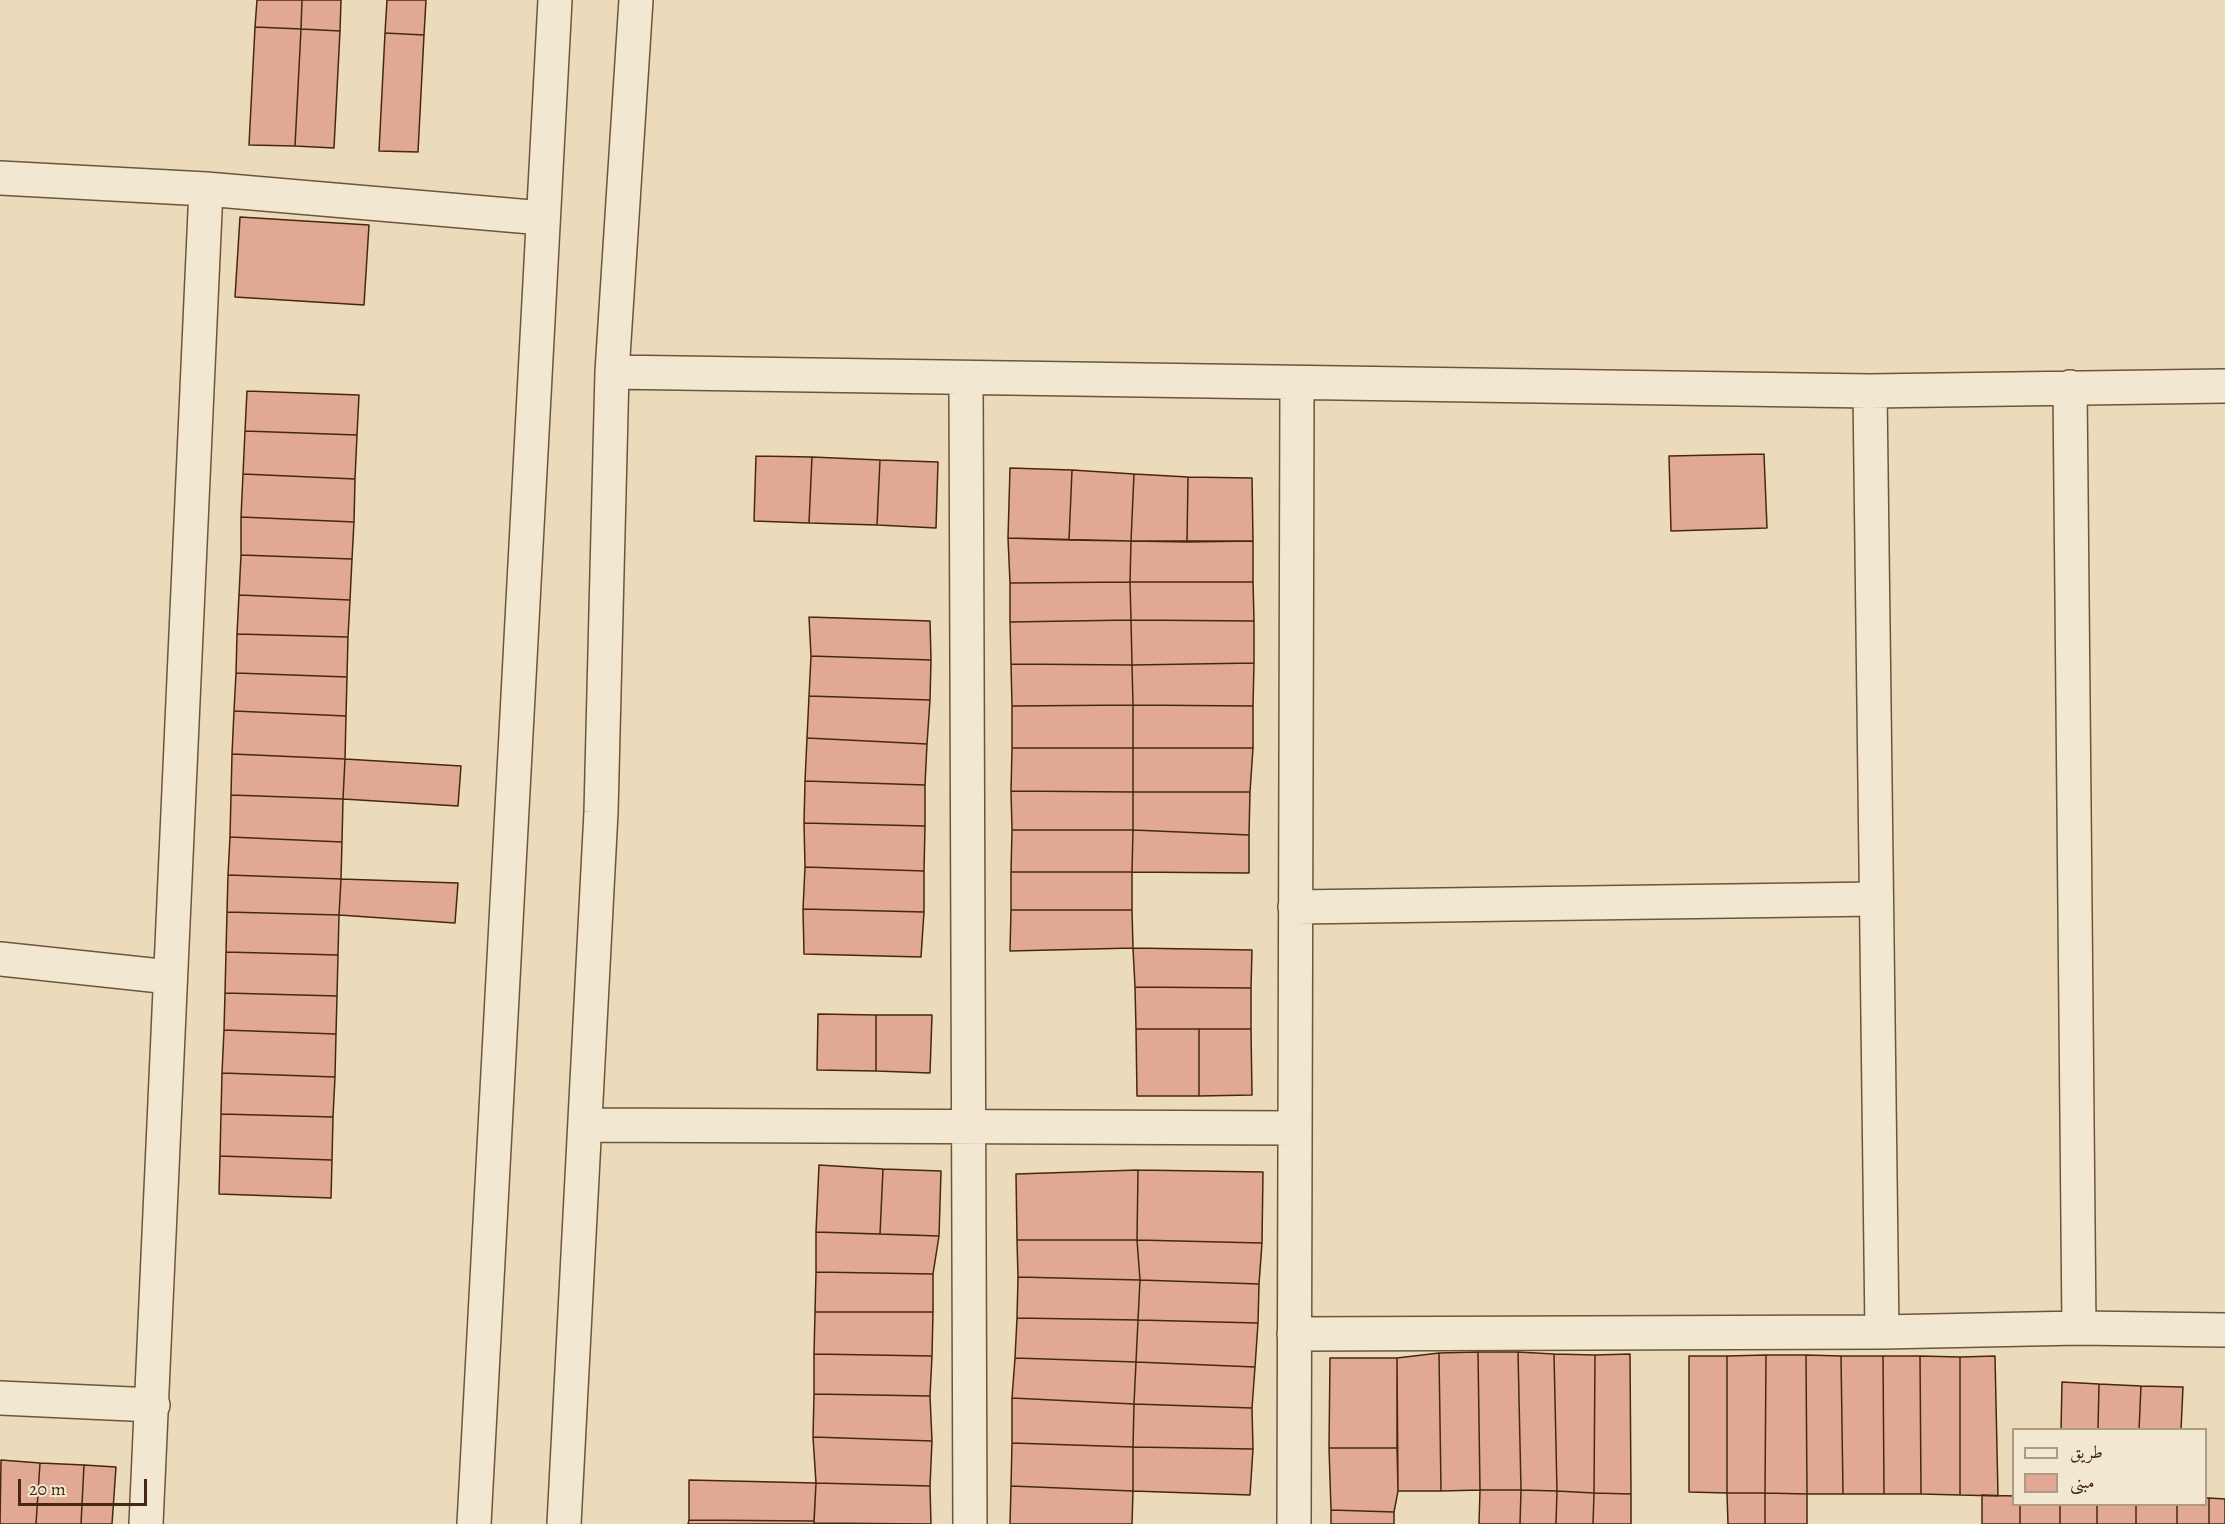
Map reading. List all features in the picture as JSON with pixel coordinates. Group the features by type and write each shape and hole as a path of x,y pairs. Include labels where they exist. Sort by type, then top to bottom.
{"street":[{"path":"474,1524 555,0"},
{"path":"564,1524 601,812 612,372 636,0"},
{"path":"0,178 206,189 543,218"},
{"path":"146,1524 206,189"},
{"path":"612,372 1870,392 2225,386"},
{"path":"966,378 970,1524"},
{"path":"1294,1524 1297,383"},
{"path":"2070,387 2079,1328"},
{"path":"1870,392 1882,1332"},
{"path":"1295,907 1876,899"},
{"path":"0,959 170,977"},
{"path":"585,1125 1295,1128"},
{"path":"1294,1334 1882,1332 2079,1328 2225,1330"},
{"path":"0,1398 153,1406"}],"building":[{"path":"257,0 302,0 301,29 255,27"},
{"path":"302,0 341,0 340,31 301,29"},
{"path":"387,0 426,0 424,35 385,33"},
{"path":"255,27 301,29 295,146 249,145"},
{"path":"301,29 340,31 334,148 295,146"},
{"path":"385,33 424,35 418,152 379,151"},
{"path":"240,217 369,225 364,305 235,297"},
{"path":"247,391 359,395 357,435 245,431"},
{"path":"245,431 357,435 355,479 243,474"},
{"path":"1764,454 1767,528 1671,531 1669,456"},
{"path":"756,456 812,457 809,523 754,521"},
{"path":"812,457 880,460 877,525 809,523"},
{"path":"880,460 938,462 936,528 877,525"},
{"path":"1010,468 1072,470 1069,540 1008,538"},
{"path":"1072,470 1134,474 1131,541 1069,540"},
{"path":"243,474 355,479 354,522 241,517"},
{"path":"1134,474 1188,477 1187,542 1131,541"},
{"path":"1188,477 1252,478 1253,541 1187,542"},
{"path":"241,517 354,522 352,559 241,555"},
{"path":"1008,538 1131,541 1130,582 1010,583"},
{"path":"1131,541 1253,541 1253,582 1130,582"},
{"path":"241,555 352,559 350,600 239,595"},
{"path":"1130,582 1253,582 1254,621 1131,620"},
{"path":"1130,582 1131,620 1010,622 1010,583"},
{"path":"239,595 350,600 348,637 237,634"},
{"path":"809,617 930,621 931,660 811,656"},
{"path":"1131,620 1132,665 1011,664 1010,622"},
{"path":"1131,620 1254,621 1254,663 1132,665"},
{"path":"237,634 348,637 347,677 236,673"},
{"path":"811,656 931,660 930,700 809,696"},
{"path":"1254,663 1253,706 1133,705 1132,665"},
{"path":"1011,664 1132,665 1133,705 1012,706"},
{"path":"236,673 347,677 346,716 234,711"},
{"path":"809,696 930,700 927,744 807,738"},
{"path":"1133,705 1133,748 1012,748 1012,706"},
{"path":"1133,705 1253,706 1253,748 1133,748"},
{"path":"234,711 346,716 345,759 232,754"},
{"path":"807,738 927,744 925,785 805,781"},
{"path":"1012,748 1133,748 1133,792 1011,791"},
{"path":"1133,748 1253,748 1250,792 1133,792"},
{"path":"232,754 345,759 343,799 231,795"},
{"path":"345,759 461,766 458,806 343,799"},
{"path":"805,781 925,785 925,826 804,823"},
{"path":"1011,791 1133,792 1133,830 1012,830"},
{"path":"1133,792 1250,792 1249,835 1133,830"},
{"path":"231,795 343,799 342,842 230,837"},
{"path":"804,823 925,826 924,871 805,867"},
{"path":"1012,830 1133,830 1132,872 1011,872"},
{"path":"1133,830 1249,835 1249,873 1132,872"},
{"path":"230,837 342,842 341,879 228,875"},
{"path":"805,867 924,871 924,912 803,909"},
{"path":"1011,872 1132,872 1132,910 1011,910"},
{"path":"228,875 341,879 339,915 227,912"},
{"path":"341,879 458,883 455,923 339,915"},
{"path":"803,909 924,912 921,957 804,954"},
{"path":"1011,910 1132,910 1133,948 1010,951"},
{"path":"227,912 339,915 338,955 226,952"},
{"path":"1133,948 1252,950 1251,988 1135,987"},
{"path":"226,952 338,955 337,996 225,993"},
{"path":"1135,987 1251,988 1251,1029 1136,1029"},
{"path":"225,993 337,996 336,1034 224,1030"},
{"path":"818,1014 876,1015 876,1071 817,1070"},
{"path":"876,1015 932,1015 930,1073 876,1071"},
{"path":"1136,1029 1199,1029 1199,1096 1137,1096"},
{"path":"1199,1029 1251,1029 1252,1095 1199,1096"},
{"path":"224,1030 336,1034 335,1077 222,1073"},
{"path":"222,1073 335,1077 333,1117 221,1114"},
{"path":"221,1114 333,1117 332,1160 220,1156"},
{"path":"220,1156 332,1160 331,1198 219,1194"},
{"path":"819,1165 883,1169 880,1234 816,1232"},
{"path":"883,1169 941,1171 939,1236 880,1234"},
{"path":"1138,1170 1263,1172 1262,1243 1137,1240"},
{"path":"1138,1170 1137,1240 1017,1240 1016,1174"},
{"path":"816,1232 939,1236 933,1274 816,1272"},
{"path":"1017,1240 1137,1240 1140,1280 1018,1277"},
{"path":"1137,1240 1262,1243 1259,1284 1140,1280"},
{"path":"816,1272 933,1274 933,1312 815,1312"},
{"path":"1018,1277 1140,1280 1138,1320 1017,1318"},
{"path":"1140,1280 1259,1284 1258,1323 1138,1320"},
{"path":"815,1312 933,1312 932,1356 814,1354"},
{"path":"1017,1318 1138,1320 1136,1362 1015,1358"},
{"path":"1138,1320 1258,1323 1255,1367 1136,1362"},
{"path":"1478,1352 1518,1352 1521,1490 1480,1490"},
{"path":"1478,1352 1480,1490 1441,1491 1439,1353"},
{"path":"1518,1352 1554,1354 1557,1491 1521,1490"},
{"path":"1439,1353 1441,1491 1398,1491 1397,1358"},
{"path":"814,1354 932,1356 930,1396 814,1394"},
{"path":"1554,1354 1595,1355 1594,1493 1557,1491"},
{"path":"1630,1354 1631,1494 1594,1493 1595,1355"},
{"path":"1766,1355 1765,1493 1727,1493 1727,1356"},
{"path":"1766,1355 1806,1355 1807,1494 1765,1493"},
{"path":"1806,1355 1841,1356 1843,1494 1807,1494"},
{"path":"1689,1356 1727,1356 1727,1493 1689,1492"},
{"path":"1841,1356 1883,1356 1884,1494 1843,1494"},
{"path":"1883,1356 1920,1356 1921,1494 1884,1494"},
{"path":"1920,1356 1960,1357 1960,1495 1921,1494"},
{"path":"1995,1356 1998,1496 1960,1495 1960,1357"},
{"path":"1015,1358 1136,1362 1134,1404 1012,1398"},
{"path":"1330,1358 1397,1358 1397,1448 1329,1448"},
{"path":"1136,1362 1255,1367 1252,1408 1134,1404"},
{"path":"2062,1382 2099,1384 2098,1428 2061,1428"},
{"path":"2099,1384 2141,1386 2139,1428 2098,1428"},
{"path":"2141,1386 2183,1387 2181,1428 2139,1428"},
{"path":"814,1394 930,1396 932,1441 813,1437"},
{"path":"1012,1398 1134,1404 1133,1447 1012,1443"},
{"path":"1134,1404 1252,1408 1253,1449 1133,1447"},
{"path":"813,1437 932,1441 930,1486 816,1483"},
{"path":"1012,1443 1133,1447 1133,1491 1011,1486"},
{"path":"1133,1447 1253,1449 1250,1495 1133,1491"},
{"path":"1329,1448 1397,1448 1398,1491 1394,1512 1331,1510"},
{"path":"1,1460 40,1463 36,1524 0,1524"},
{"path":"40,1463 84,1465 81,1524 36,1524"},
{"path":"84,1465 116,1467 112,1524 81,1524"},
{"path":"689,1480 816,1483 814,1521 689,1520"},
{"path":"816,1483 930,1486 931,1524 814,1523"},
{"path":"1011,1486 1133,1491 1132,1524 1010,1524"},
{"path":"1480,1490 1521,1490 1520,1524 1479,1524"},
{"path":"1521,1490 1557,1491 1556,1524 1520,1524"},
{"path":"1557,1491 1594,1493 1593,1524 1556,1524"},
{"path":"1594,1493 1631,1494 1631,1524 1593,1524"},
{"path":"1727,1493 1765,1493 1765,1524 1728,1524"},
{"path":"1765,1493 1807,1494 1807,1524 1765,1524"},
{"path":"1982,1495 2012,1496 2012,1506 2020,1506 2020,1524 1982,1524"},
{"path":"2207,1498 2209,1498 2209,1524 2177,1524 2177,1506 2207,1506"},
{"path":"2209,1498 2225,1499 2225,1524 2209,1524"},
{"path":"2020,1506 2060,1506 2060,1524 2020,1524"},
{"path":"2060,1506 2097,1506 2097,1524 2060,1524"},
{"path":"2097,1506 2136,1506 2136,1524 2097,1524"},
{"path":"2136,1506 2177,1506 2177,1524 2136,1524"},
{"path":"1331,1510 1394,1512 1394,1524 1331,1524"},
{"path":"689,1520 814,1521 814,1524 688,1524"}]}
